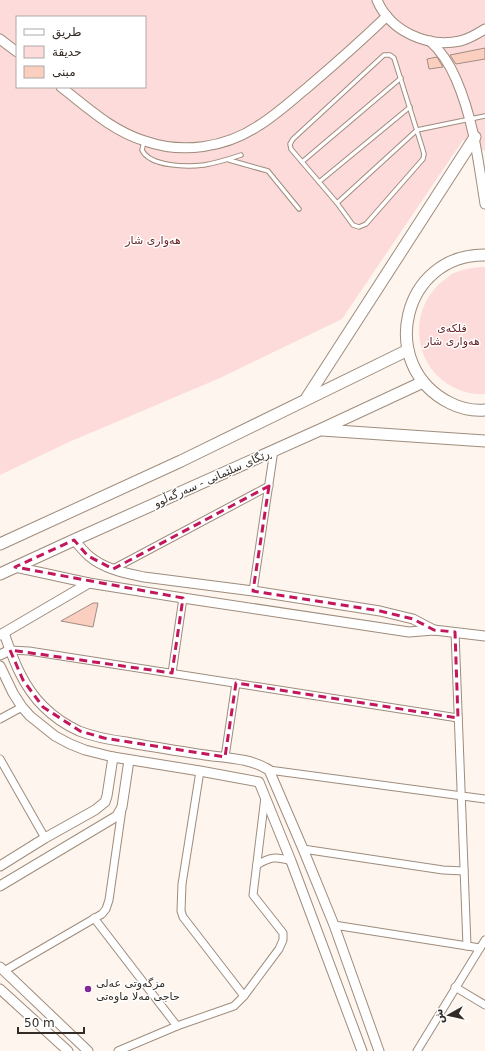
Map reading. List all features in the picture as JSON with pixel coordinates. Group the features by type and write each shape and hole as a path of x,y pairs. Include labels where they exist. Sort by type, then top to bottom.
{"main road":[{"path":"306,400 475,137"},
{"path":"485,255 466,257 454,261 438,270 425,282 412,302 406,326 408,350 414,367 423,382 443,399 455,405 468,409 485,410"},
{"path":"0,544 181,461 408,350"},
{"name":"ڕێگای سلێمانی - سەرگەڵوو","path":"0,574 274,450 322,430 423,382"},
{"path":"322,430 485,441"}],"street":[{"path":"377,0 387,16 396,25 418,38 430,41 460,41 474,36 485,29"},
{"path":"62,88 113,126 144,141 165,146 192,148 212,145 249,132 271,117 332,67 387,16"},
{"path":"0,39 16,51"},
{"path":"430,41 442,54 464,98 475,137 483,177 485,204"},
{"path":"253,591 274,450"},
{"path":"113,569 269,486"},
{"path":"74,540 88,556 100,564 126,573 144,577 253,591 380,611 413,619 434,630"},
{"path":"15,567 89,582 183,598 410,632 434,630 485,636"},
{"path":"89,582 2,634 23,680 43,707 58,720 80,731 104,738 163,749 254,762 270,770 485,799"},
{"path":"172,673 183,598"},
{"path":"455,632 467,946"},
{"path":"0,655 10,650 29,651 458,718"},
{"path":"0,666 13,693 30,716 50,732 70,744 85,750 113,757 259,782 362,1051"},
{"path":"225,758 236,683"},
{"path":"0,719 22,707"},
{"path":"0,866 45,838 95,810 105,802 108,796 113,757"},
{"path":"0,759 45,838"},
{"path":"88,1051 2,969 102,914 106,909 109,900 129,760"},
{"path":"111,769 127,772"},
{"path":"118,1051 177,1026 234,1006 244,996 279,949 284,933 254,895 265,797 270,770"},
{"path":"270,770 334,925 379,1051"},
{"path":"200,771 182,884 181,911 183,917 244,996"},
{"path":"0,886 111,820 117,816 122,807"},
{"path":"303,849 443,870 464,871"},
{"path":"257,865 269,858 284,858 290,861"},
{"path":"94,918 177,1026"},
{"path":"334,925 480,948"},
{"path":"417,1051 485,940"},
{"path":"455,987 485,1005"},
{"path":"0,989 68,1051"}],"lane":[{"path":"384,55 390,55 394,58 410,107 424,154 423,159 366,224 359,227 353,225 337,203 291,149 290,144 293,139 384,55"},
{"path":"302,162 401,78"},
{"path":"319,182 410,107"},
{"path":"337,203 417,130 485,116"},
{"path":"144,141 142,149 144,154 149,158 162,163 194,166 228,160 241,155"},
{"path":"228,160 268,171 299,209"}],"highlighted area":[{"path":"269,486 253,591 380,611 413,619 434,630 455,632 458,718 236,683 225,757 104,738 80,731 43,707 23,680 10,650 172,673 183,598 15,567 74,540 88,556 113,569"}],"green space":[{"name":"هەواری شار","path":"0,0 485,0 485,151 463,140 342,319 220,378 69,442 0,475"},
{"name":"فلکەی هەواری شار","path":"485,267 485,394 480,394 456,389 436,374 427,362 419,334 420,319 424,305 432,292 452,274 472,268"}],"building":[{"path":"485,48 485,59 456,64 450,55"},
{"path":"437,57 443,67 429,69 427,59"},
{"path":"93,603 98,603 93,627 61,621"}],"place":[{"name":"مزگەوتی عەلی حاجی مەلا ماوەتی","path":"88,989"}]}
